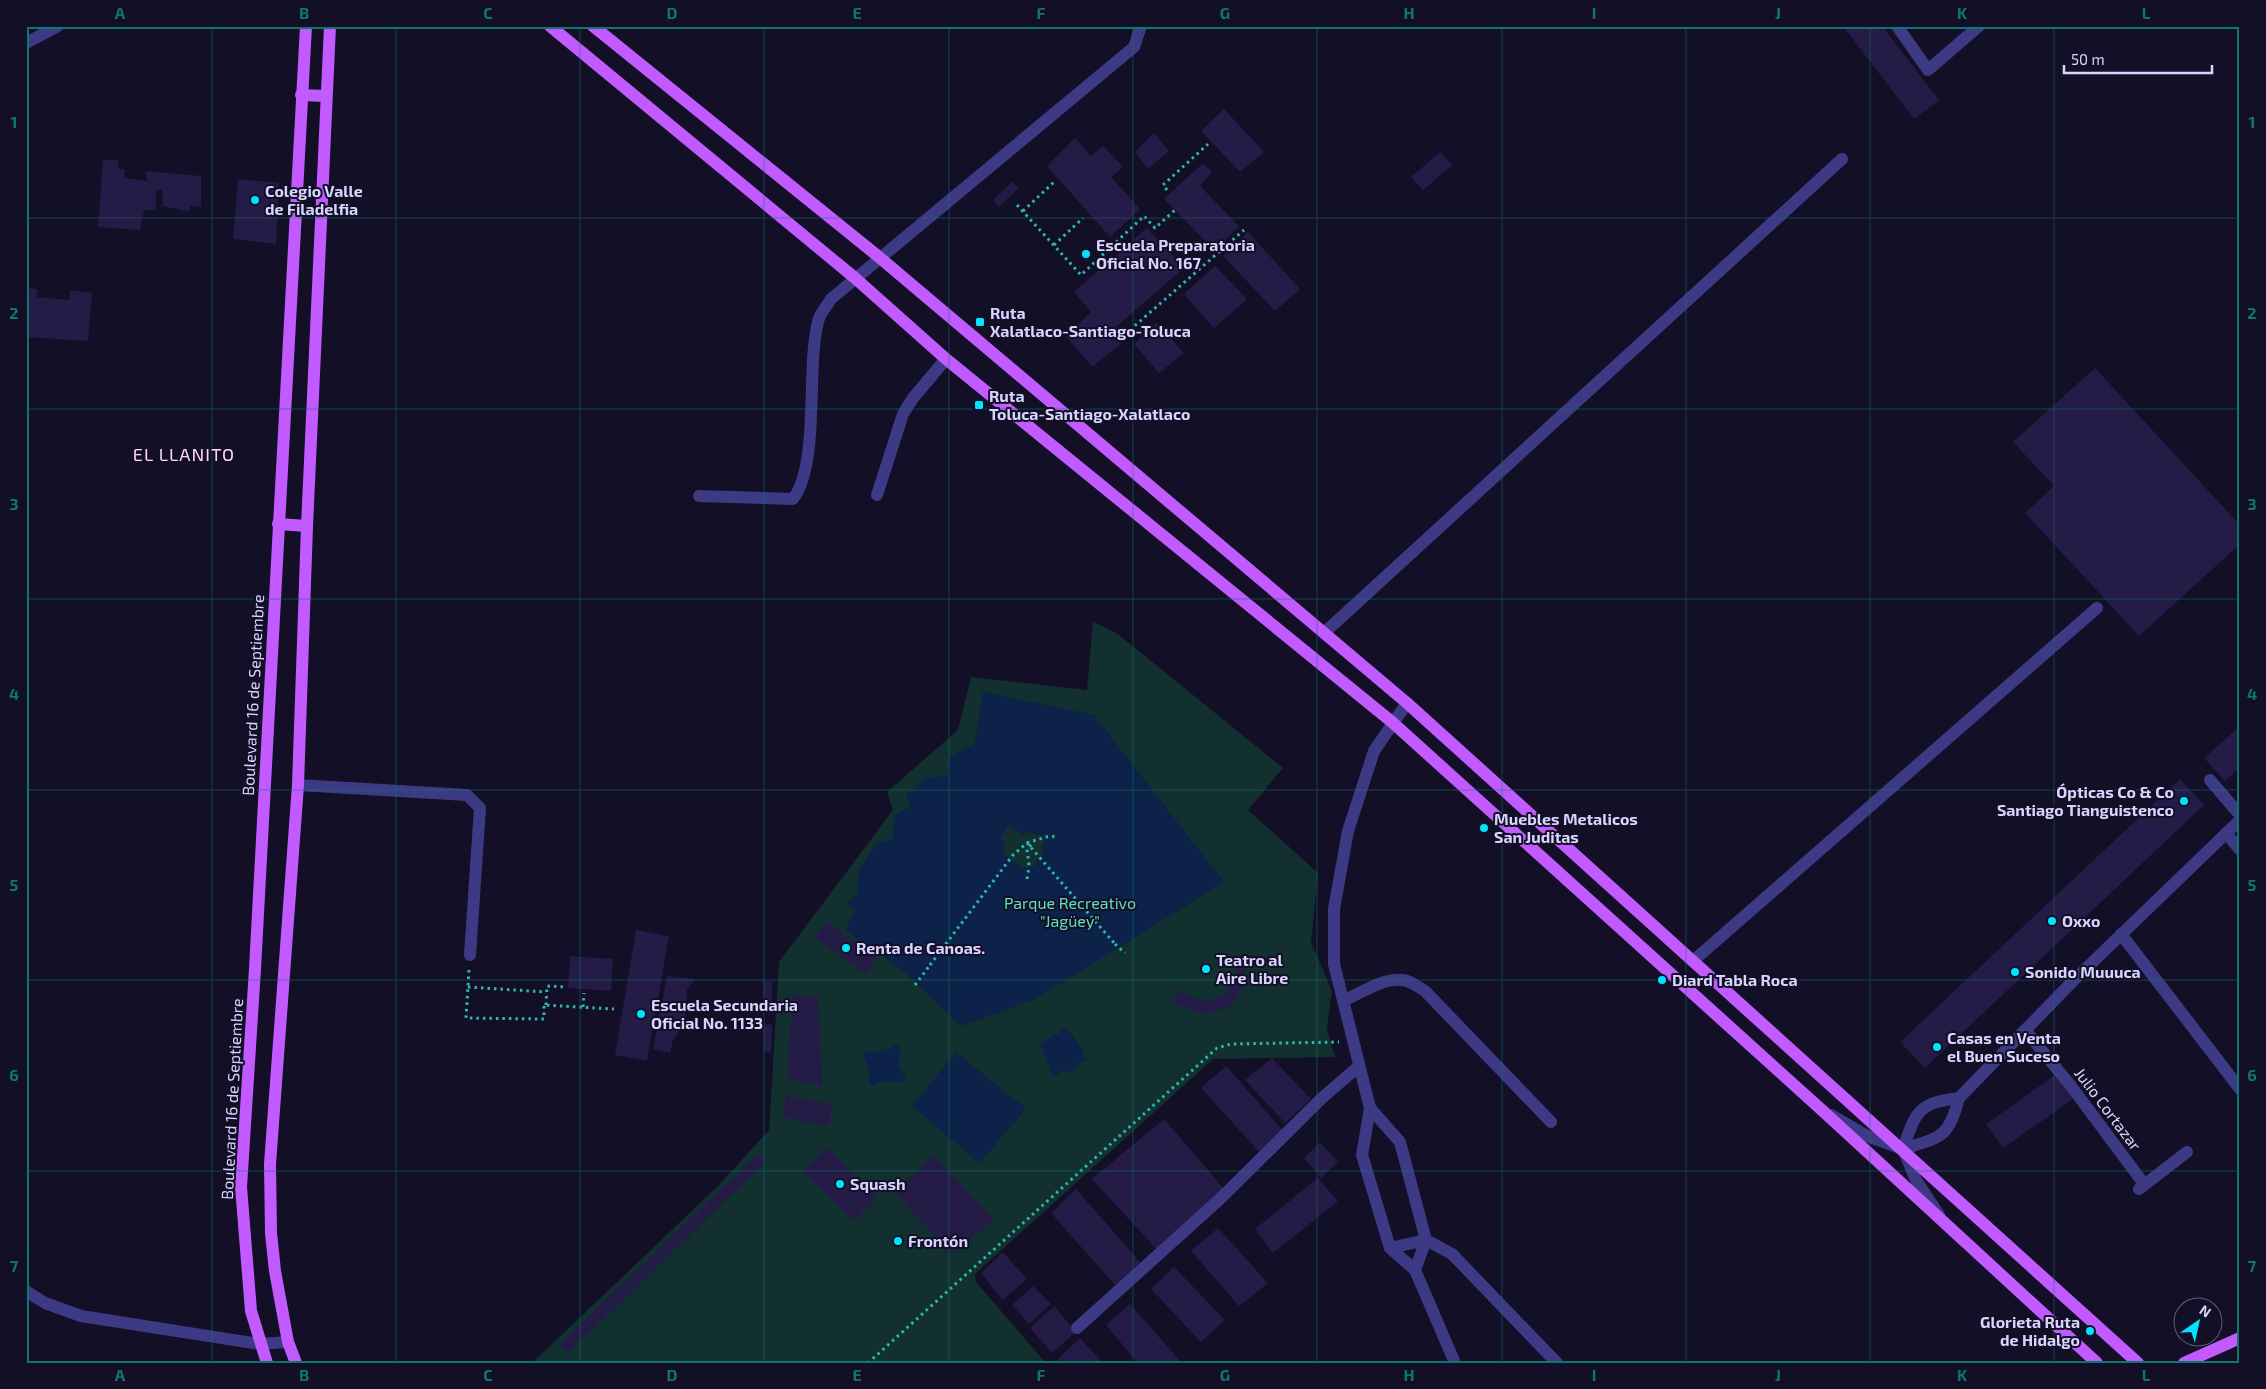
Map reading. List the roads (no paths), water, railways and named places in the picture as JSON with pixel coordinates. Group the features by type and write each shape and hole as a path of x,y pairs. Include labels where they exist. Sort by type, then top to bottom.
{"main road":[{"name":"Boulevard 16 de Septiembre","path":"267,1363 259,1344 251,1311 246,1276 241,1187 255,969 306,26"},
{"path":"296,1363 288,1342 271,1233 270,1164 298,785 307,526 330,26"},
{"path":"550,26 855,278 946,359 1392,722 1824,1112 2098,1363"},
{"path":"593,26 879,257 1407,703 2138,1363"},
{"path":"301,95 326,96"},
{"path":"278,524 307,526"},
{"path":"2184,1363 2240,1338"}],"street":[{"path":"26,43 58,26"},
{"path":"699,496 792,499 801,488 806,463 818,321 831,299 879,257 1134,47 1141,26"},
{"path":"1897,26 1928,70 1979,26"},
{"path":"1324,633 1842,159"},
{"path":"877,495 903,414 913,398 946,359"},
{"path":"1693,961 2097,608"},
{"path":"1407,703 1392,722 1374,751 1348,831 1334,908 1334,964 1370,1108 1362,1155 1390,1248 1415,1270 1455,1363"},
{"path":"2210,780 2240,816"},
{"path":"298,785 467,795 480,808 470,955"},
{"path":"1824,1112 1868,1136 1903,1149 1937,1138 1952,1124 1960,1098 2121,934 2240,820"},
{"path":"2226,833 2240,850"},
{"path":"2121,934 2240,1089"},
{"path":"1343,1001 1372,987 1393,980 1405,980 1415,985 1424,991 1551,1122"},
{"name":"Julio Cortazar","path":"2025,1030 2071,1086 2141,1186 2187,1152"},
{"path":"1078,1328 1221,1198 1322,1098 1359,1066"},
{"path":"1943,1221 1916,1180 1903,1149 1914,1118 1924,1108 1933,1101 1960,1098"},
{"path":"1370,1108 1400,1142 1426,1240 1415,1270"},
{"path":"1390,1248 1426,1240 1452,1254 1557,1363"},
{"path":"26,1291 45,1302 81,1316 259,1344 288,1342"}],"water":[{"path":"983,692 1094,715 1224,882 1036,999 961,1026 900,968 845,930 855,909 847,904 857,893 859,872 871,850 878,843 893,839 894,815 911,807 906,795 927,779 947,775 950,757 975,743","holes":["1008,826 1022,835 1028,832 1045,837 1042,855 1033,867 1021,867 1004,854 1005,843 1000,839"]},
{"path":"1068,1028 1081,1048 1086,1061 1081,1062 1071,1072 1064,1070 1054,1078 1040,1044 1054,1034 1059,1034 1062,1029"},
{"path":"897,1044 901,1047 898,1063 906,1077 906,1082 882,1081 872,1086 869,1085 869,1067 862,1055 866,1051 881,1052"},
{"path":"956,1052 1026,1109 979,1163 912,1106"}],"place":[{"name":"Colegio Valle de Filadelfia","path":"255,200"},
{"name":"Escuela Preparatoria Oficial No. 167","path":"1086,254"},
{"name":"Ruta Xalatlaco-Santiago-Toluca","path":"980,322"},
{"name":"Ruta Toluca-Santiago-Xalatlaco","path":"979,405"},
{"name":"Ópticas Co & Co Santiago Tianguistenco","path":"2184,801"},
{"name":"Muebles Metalicos San Juditas","path":"1484,828"},
{"name":"Oxxo","path":"2052,921"},
{"name":"Renta de Canoas.","path":"846,948"},
{"name":"Teatro al Aire Libre","path":"1206,969"},
{"name":"Sonido Muuuca","path":"2015,972"},
{"name":"Diard Tabla Roca","path":"1662,980"},
{"name":"Escuela Secundaria Oficial No. 1133","path":"641,1014"},
{"name":"Casas en Venta el Buen Suceso","path":"1937,1047"},
{"name":"Squash","path":"840,1184"},
{"name":"Frontón","path":"898,1241"},
{"name":"Glorieta Ruta de Hidalgo","path":"2090,1331"}],"district":[{"name":"EL LLANITO","path":"184,455"}],"park label":[{"name":"Parque Recreativo \"Jagüey\"","path":"1070,912"}]}
